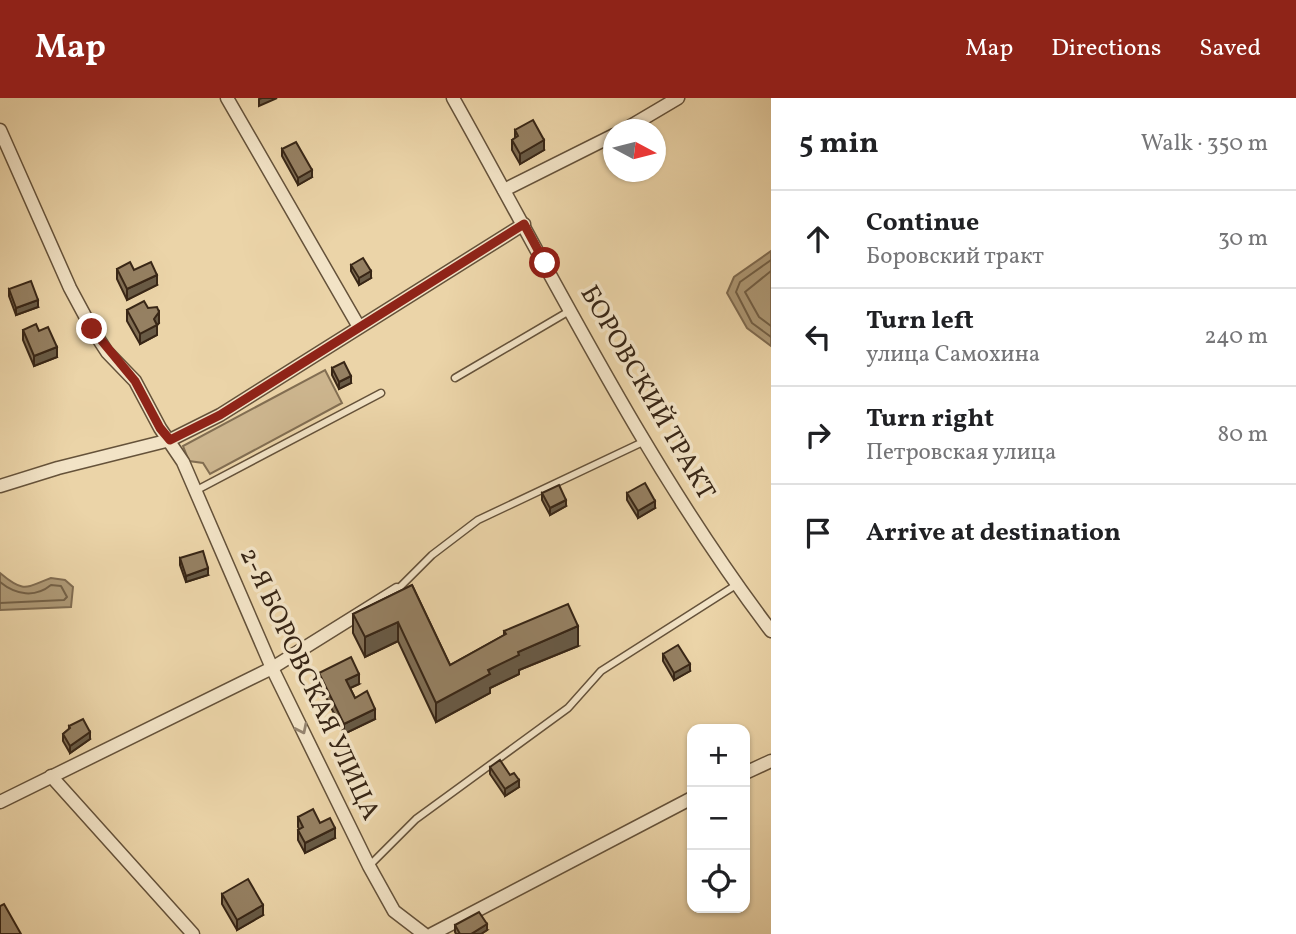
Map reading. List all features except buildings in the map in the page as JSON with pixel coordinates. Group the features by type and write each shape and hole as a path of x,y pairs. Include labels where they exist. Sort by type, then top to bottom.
{"street":[{"path":"227,98 359,327"},
{"name":"БОРОВСКИЙ ТРАКТ","path":"453,98 645,441 736,585 771,631"},
{"path":"639,119 663,101 678,98"},
{"name":"2-Я БОРОВСКАЯ УЛИЦА","path":"0,130 70,288 92,329 135,381 160,428 170,440 272,668 369,866 394,911 424,934"},
{"path":"505,190 603,141"},
{"path":"0,486 58,468 170,440 220,415 524,224"},
{"path":"0,802 272,668 397,590"},
{"path":"750,772 771,761"},
{"path":"51,776 192,934"},
{"path":"432,934 687,802"}],"lane":[{"path":"455,378 571,310"},
{"path":"195,491 382,393"},
{"path":"397,590 432,555 478,520 645,441"},
{"path":"369,866 416,819 568,708 601,671 736,585"}],"shaded area":[{"path":"325,370 342,403 210,474 203,463 189,461 183,446"}],"water":[{"path":"771,251 771,346 747,328 727,293 734,277"},
{"path":"0,573 15,584 26,587 51,578 65,580 73,587 71,607 0,610"}],"route":[{"path":"92,329 107,352 135,381 160,428 170,440 220,415 524,224 545,263"}]}
